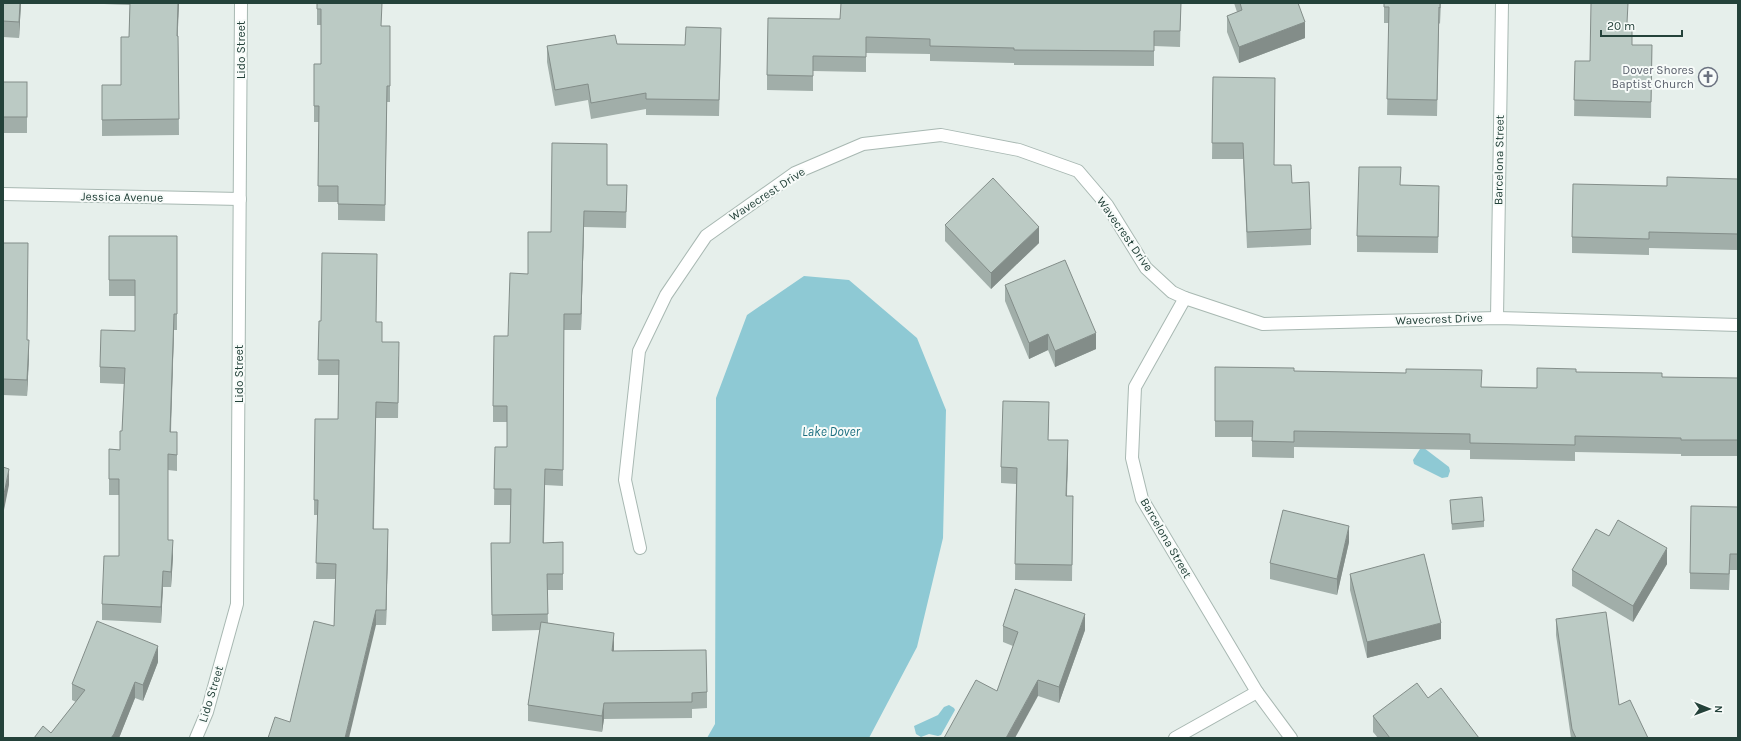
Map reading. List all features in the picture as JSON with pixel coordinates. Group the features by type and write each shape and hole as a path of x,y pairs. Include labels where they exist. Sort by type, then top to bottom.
{"street":[{"name":"Lido Street","path":"196,738 207,712 237,604 241,3"},
{"name":"Barcelona Street","path":"1497,318 1502,3"},
{"name":"Wavecrest Drive","path":"640,548 626,480 639,351 666,295 706,236 795,173 863,144 941,135 1019,150 1078,171 1107,205 1146,268 1172,292 1185,298 1263,324 1497,318 1738,324"},
{"name":"Jessica Avenue","path":"3,194 240,199"},
{"name":"Barcelona Street","path":"1185,298 1134,387 1132,458 1142,499 1257,692 1291,738"},
{"path":"1175,738 1257,692"}],"water":[{"name":"Lake Dover","path":"804,276 849,280 917,338 946,410 943,538 917,647 869,738 707,738 715,724 716,398 747,315"},
{"path":"1424,448 1449,467 1450,471 1448,477 1442,478 1414,464 1413,460 1420,449"},
{"path":"949,705 955,710 941,735 938,736 929,734 921,737 916,734 914,726 938,715 944,707"}],"building":[{"path":"3,3 20,3 19,22 3,21"},
{"path":"130,3 178,3 177,36 179,119 102,120 102,85 121,85 121,37 129,37"},
{"path":"317,3 382,3 381,26 390,26 390,86 387,86 385,205 338,204 338,186 318,186 319,106 314,106 314,64 321,64 321,9 317,9"},
{"path":"841,3 1181,3 1180,31 1154,31 1154,51 1014,50 1014,48 930,46 930,39 866,37 866,57 813,56 813,76 767,75 768,18 840,19"},
{"path":"1240,3 1298,3 1305,22 1239,47 1227,16 1242,10"},
{"path":"1384,3 1440,3 1437,100 1387,99 1389,7 1384,7"},
{"path":"1591,3 1628,3 1627,23 1632,24 1632,45 1652,45 1651,102 1574,100 1575,61 1590,61"},
{"path":"686,27 721,28 719,100 646,99 646,93 591,103 588,84 555,90 547,46 615,35 617,44 685,45"},
{"path":"1213,77 1275,78 1274,165 1291,165 1292,183 1309,182 1311,229 1247,232 1243,143 1212,143"},
{"path":"3,82 27,82 27,117 3,117"},
{"path":"552,143 607,144 607,185 627,185 626,212 584,211 581,314 564,314 563,470 545,469 543,543 563,542 563,574 547,574 548,614 492,615 491,543 510,543 511,489 494,489 495,447 507,447 507,406 493,406 494,336 508,336 510,273 528,274 528,232 551,232"},
{"path":"1359,167 1401,167 1400,185 1439,186 1438,237 1357,236"},
{"path":"1667,177 1738,179 1738,234 1649,232 1649,239 1572,237 1573,184 1667,186"},
{"path":"993,178 1039,227 991,273 945,225"},
{"path":"109,236 177,236 177,314 174,314 170,432 177,432 177,455 168,454 168,540 173,540 171,572 163,571 161,607 102,604 104,556 119,556 119,479 109,479 109,449 120,450 125,368 100,367 101,330 135,331 135,280 109,280"},
{"path":"3,243 28,243 27,340 29,340 27,380 3,379"},
{"path":"322,253 377,254 376,322 382,322 382,342 399,342 398,403 376,402 373,529 388,529 386,610 376,610 345,738 268,738 275,717 290,722 314,621 334,626 336,564 316,563 318,500 314,500 315,419 338,419 339,360 318,360 319,321 321,321"},
{"path":"1065,260 1096,333 1055,351 1048,334 1029,343 1005,285"},
{"path":"1215,367 1294,368 1294,371 1406,373 1406,369 1482,370 1481,387 1537,388 1537,368 1576,369 1576,372 1662,373 1662,377 1738,378 1738,440 1681,440 1681,438 1575,436 1575,445 1470,443 1470,434 1294,431 1294,442 1252,441 1253,421 1215,421"},
{"path":"1003,401 1049,402 1048,440 1068,440 1066,496 1073,496 1072,565 1015,564 1017,468 1001,467"},
{"path":"3,467 9,469 3,499"},
{"path":"1482,497 1484,521 1452,524 1450,500"},
{"path":"1691,506 1738,507 1738,554 1730,554 1729,574 1690,573"},
{"path":"1283,510 1349,526 1337,579 1270,563"},
{"path":"1618,520 1667,548 1633,606 1572,570 1596,529 1609,536"},
{"path":"1424,554 1441,623 1367,642 1350,574"},
{"path":"1015,589 1085,614 1059,687 1038,680 1006,738 944,738 976,680 997,691 1018,632 1003,626"},
{"path":"1606,612 1619,705 1630,700 1648,738 1576,738 1572,729 1556,619"},
{"path":"97,621 158,646 143,685 135,682 111,738 34,738 43,726 51,733 85,690 72,684"},
{"path":"541,622 614,633 612,651 706,650 707,692 692,693 692,702 604,703 602,716 528,705"},
{"path":"1417,683 1428,698 1441,688 1479,738 1390,738 1373,716"}],"place":[{"name":"Dover Shores Baptist Church","path":"1708,77"}]}
